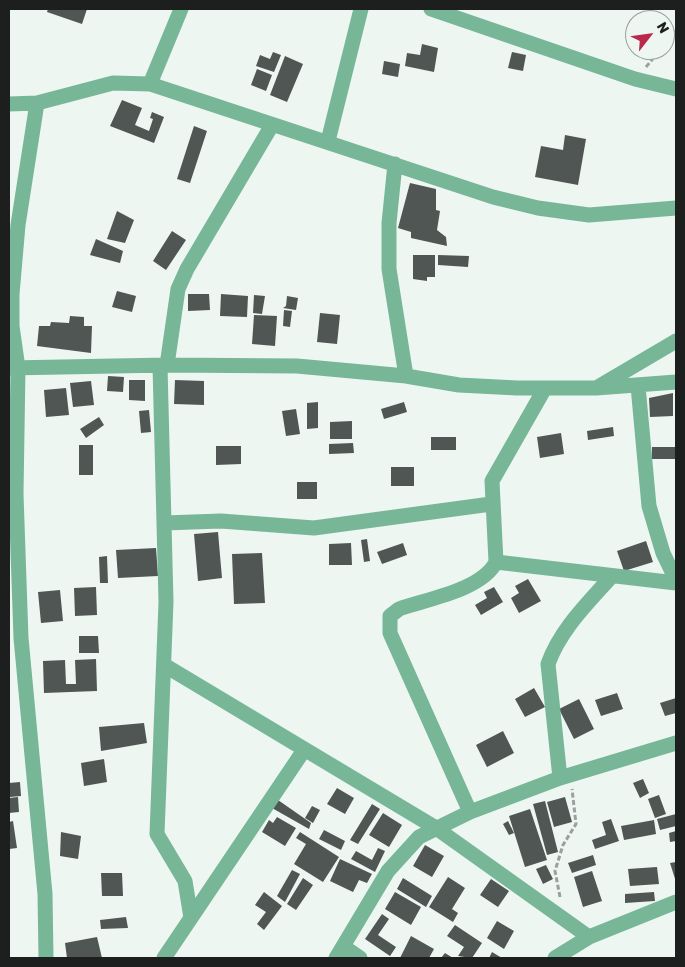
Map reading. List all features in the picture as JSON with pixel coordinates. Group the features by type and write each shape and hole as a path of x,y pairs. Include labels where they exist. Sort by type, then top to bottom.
{"street":[{"path":"150,84 181,9"},
{"path":"328,141 360,9"},
{"path":"431,9 635,80 676,89"},
{"path":"9,104 37,103 113,83 150,84 272,125 328,141 493,197 538,208 589,215 676,208"},
{"path":"37,103 18,225 12,294 12,326 21,638 45,894 46,958"},
{"path":"191,918 185,881 157,834 166,602 163,365 178,289 272,125"},
{"path":"396,164 389,222 390,269 406,376"},
{"path":"596,388 676,341"},
{"path":"13,368 163,365 297,366 406,376 459,385 545,388 596,388 676,382"},
{"path":"496,562 611,577 676,581 664,553 649,506 638,386"},
{"path":"470,812 390,633 390,616 399,608 472,585 492,571 496,562 491,504 492,481 545,388"},
{"path":"164,524 221,522 314,528 491,504"},
{"path":"565,777 548,664 573,619 611,577"},
{"path":"164,666 436,828 564,917 589,937"},
{"path":"360,958 340,953 388,871 419,836 470,812 565,777 676,743"},
{"path":"164,958 304,750"},
{"path":"558,957 589,937 676,902"}],"path":[{"path":"564,917 555,871 563,845 576,824 565,777"}],"building":[{"path":"48,9 87,9 82,24 47,12"},
{"path":"422,44 438,48 434,72 405,66 407,53 420,55"},
{"path":"273,52 281,55 274,72 256,66 260,55 270,59"},
{"path":"512,52 526,55 523,71 508,68"},
{"path":"285,56 303,64 287,102 270,95"},
{"path":"384,61 400,64 398,77 382,74"},
{"path":"257,69 272,75 266,91 251,85"},
{"path":"122,100 142,108 135,125 149,131 153,119 150,118 152,112 164,117 154,143 110,126"},
{"path":"194,126 207,131 190,183 177,179"},
{"path":"565,135 586,139 578,185 535,177 541,146 563,150"},
{"path":"410,183 436,189 436,210 440,211 437,230 446,237 447,246 411,238 411,232 398,228"},
{"path":"117,211 134,220 125,243 107,239"},
{"path":"172,231 186,240 166,270 153,261"},
{"path":"96,239 123,251 120,263 90,255"},
{"path":"413,255 435,255 435,277 427,277 427,281 413,279"},
{"path":"438,255 469,256 468,267 438,265"},
{"path":"117,291 136,296 132,312 112,307"},
{"path":"188,294 209,294 210,310 188,311"},
{"path":"221,294 248,296 247,317 220,316"},
{"path":"254,295 265,296 262,314 253,313"},
{"path":"287,296 298,298 296,310 283,308 286,306"},
{"path":"284,310 292,311 290,327 283,326"},
{"path":"320,313 340,315 337,344 317,342"},
{"path":"254,315 277,316 275,346 252,344"},
{"path":"70,316 84,317 84,326 92,326 91,353 37,346 39,326 50,326 51,322 69,323"},
{"path":"108,376 124,377 123,392 107,391"},
{"path":"129,380 145,380 145,401 129,400"},
{"path":"175,380 204,381 204,405 174,404"},
{"path":"91,381 94,405 73,407 70,383"},
{"path":"66,388 69,415 46,417 44,390"},
{"path":"673,393 673,416 650,417 649,398"},
{"path":"318,402 318,428 307,429 307,403"},
{"path":"404,402 407,412 384,419 381,409"},
{"path":"296,409 300,434 286,436 282,411"},
{"path":"149,410 151,432 141,433 139,411"},
{"path":"99,417 104,425 86,438 80,429"},
{"path":"352,421 352,439 330,439 330,422"},
{"path":"613,427 614,436 588,440 587,431"},
{"path":"561,433 564,454 540,458 537,437"},
{"path":"431,437 456,437 456,450 431,450"},
{"path":"353,443 354,453 329,454 329,444"},
{"path":"79,445 93,445 93,475 79,475"},
{"path":"216,446 241,446 241,464 216,465"},
{"path":"652,447 676,447 676,459 652,459"},
{"path":"391,467 414,467 414,486 391,486"},
{"path":"297,482 317,482 317,499 297,499"},
{"path":"218,532 222,578 198,581 194,534"},
{"path":"367,539 370,561 364,562 361,540"},
{"path":"646,541 653,562 624,571 617,551"},
{"path":"351,543 352,565 329,565 329,544"},
{"path":"403,543 407,555 382,564 377,552"},
{"path":"156,548 158,576 118,578 116,550"},
{"path":"262,553 265,603 234,604 232,554"},
{"path":"107,556 108,583 100,583 99,557"},
{"path":"528,579 541,601 519,613 511,598 519,593 515,586"},
{"path":"96,587 97,615 75,616 74,588"},
{"path":"494,587 503,602 481,615 475,605 487,598 484,592"},
{"path":"60,590 63,621 41,623 38,592"},
{"path":"79,636 98,636 99,653 79,653"},
{"path":"96,659 97,691 44,693 43,661 65,660 66,684 76,684 75,660"},
{"path":"534,688 545,707 525,717 515,699"},
{"path":"617,693 623,709 601,716 595,700"},
{"path":"676,698 676,713 665,716 660,703"},
{"path":"579,699 594,729 574,739 559,709"},
{"path":"144,723 147,743 101,751 99,727"},
{"path":"503,731 514,753 487,767 476,745"},
{"path":"104,759 107,782 84,786 81,763"},
{"path":"643,779 649,793 640,798 633,783"},
{"path":"20,782 21,796 10,797 9,783"},
{"path":"337,788 354,798 345,814 327,804"},
{"path":"659,795 666,814 655,818 648,799"},
{"path":"18,797 19,812 9,813 9,798"},
{"path":"565,797 572,822 554,827 547,802"},
{"path":"278,800 311,823 309,829 272,808"},
{"path":"545,801 558,852 547,855 533,804"},
{"path":"372,804 380,809 358,844 350,840"},
{"path":"312,806 320,810 313,823 305,818"},
{"path":"530,809 547,860 525,867 509,816"},
{"path":"383,813 402,825 389,847 369,835"},
{"path":"676,814 676,826 660,830 657,819"},
{"path":"277,817 296,828 285,846 262,832 269,820 273,823"},
{"path":"611,819 619,841 595,849 592,840 606,835 602,822"},
{"path":"654,820 656,834 624,840 621,826"},
{"path":"13,821 17,848 9,849 9,822"},
{"path":"508,821 514,833 509,835 503,824"},
{"path":"324,830 345,841 341,850 319,839"},
{"path":"676,831 676,841 670,842 669,833"},
{"path":"61,832 81,836 78,859 60,856"},
{"path":"300,832 339,857 323,882 294,864 306,844 296,838"},
{"path":"425,845 444,856 432,877 413,866"},
{"path":"378,848 385,851 375,872 351,859 356,851 372,860"},
{"path":"593,855 596,865 572,873 568,863"},
{"path":"340,859 372,874 367,883 359,880 353,892 330,881"},
{"path":"676,862 676,882 670,863"},
{"path":"546,865 553,879 543,884 536,869"},
{"path":"657,867 659,884 630,886 628,869"},
{"path":"292,870 300,874 285,902 277,896"},
{"path":"592,871 602,901 583,907 574,877"},
{"path":"101,873 122,873 123,896 102,896"},
{"path":"448,877 465,888 452,909 458,913 453,922 429,907"},
{"path":"303,878 313,885 296,910 287,904"},
{"path":"403,878 432,896 426,907 397,889"},
{"path":"491,879 509,891 498,907 480,895"},
{"path":"264,892 282,906 264,930 257,924 266,912 255,905"},
{"path":"395,892 421,907 411,925 385,909"},
{"path":"654,892 655,901 625,903 625,894"},
{"path":"382,914 389,919 378,935 396,947 390,956 365,939"},
{"path":"126,917 128,928 101,929 100,920"},
{"path":"497,921 514,931 504,949 487,938"},
{"path":"455,925 482,943 472,958 458,956 464,947 447,936"},
{"path":"411,936 434,949 429,958 400,958"},
{"path":"97,937 102,958 67,958 65,943"},
{"path":"492,952 502,958 489,958"},
{"path":"445,953 453,958 441,958"}]}
